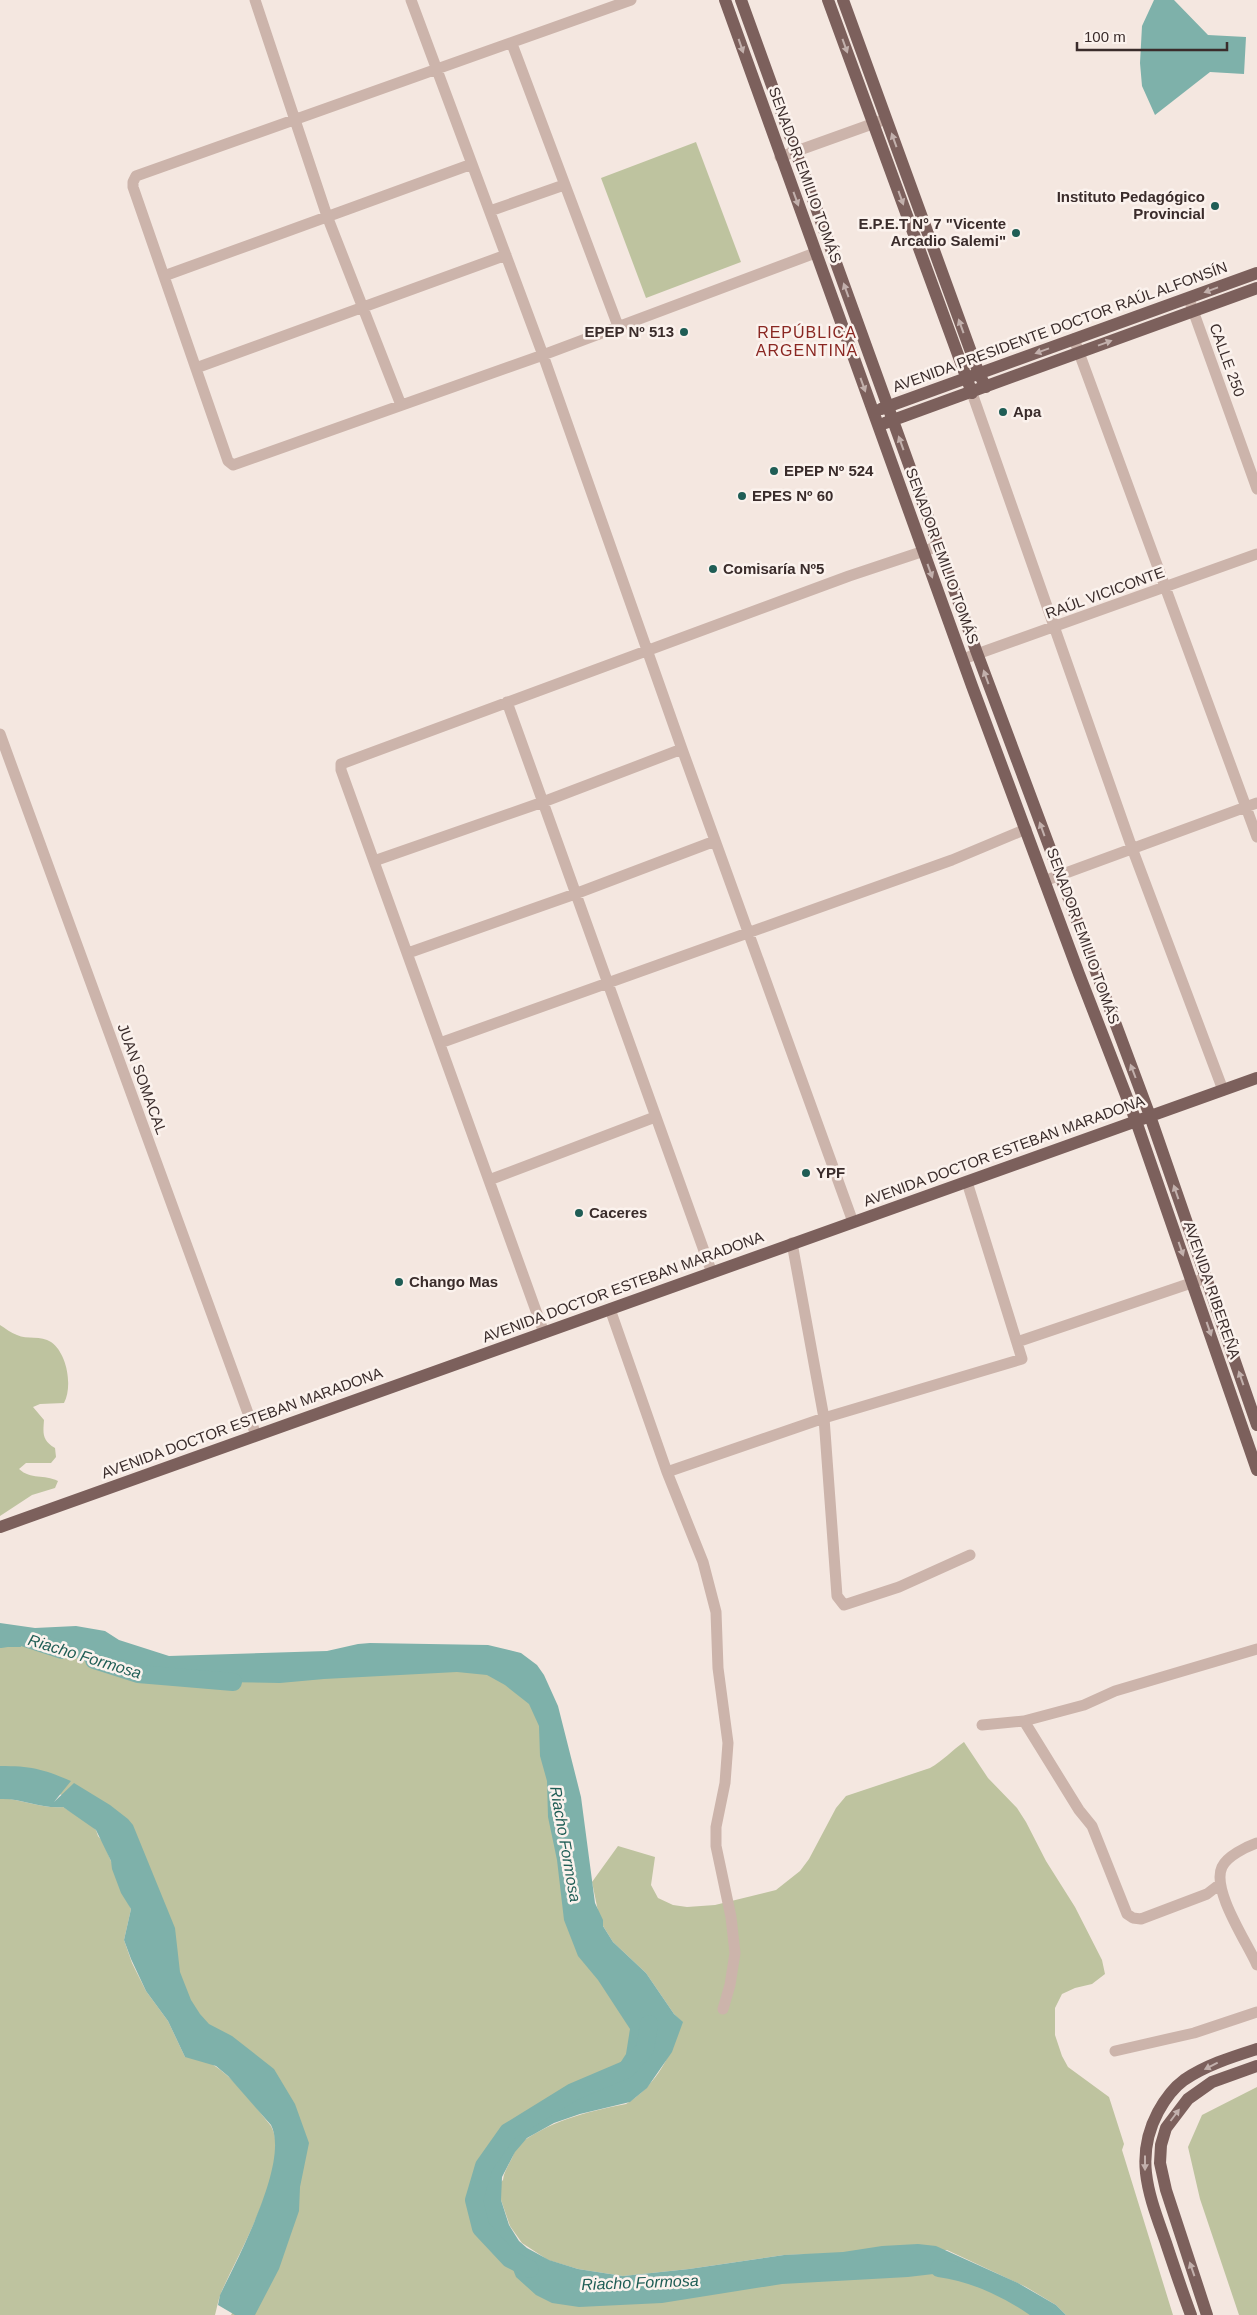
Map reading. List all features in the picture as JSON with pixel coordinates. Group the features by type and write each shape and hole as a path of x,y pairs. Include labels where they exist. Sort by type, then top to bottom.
{"main road":[{"name":"SENADOR EMILIO TOMÁS","path":"725,0 962,659 1136,1121"},
{"name":"SENADOR EMILIO TOMÁS","path":"741,0 977,653 1150,1116"},
{"path":"828,0 874,124 973,376 986,387"},
{"path":"843,0 886,119 973,376 972,393"},
{"name":"AVENIDA PRESIDENTE DOCTOR RAÚL ALFONSÍN","path":"874,412 1257,273"},
{"name":"AVENIDA PRESIDENTE DOCTOR RAÚL ALFONSÍN","path":"878,426 1257,288"},
{"name":"AVENIDA DOCTOR ESTEBAN MARADONA","path":"0,1527 1257,1078"},
{"name":"AVENIDA RIBEREÑA","path":"1150,1116 1257,1424"},
{"name":"AVENIDA RIBEREÑA","path":"1136,1121 1257,1470"},
{"path":"1190,2315 1151,2202 1144,2166 1146,2144 1153,2122 1164,2100 1183,2081 1216,2063 1257,2049"},
{"path":"1207,2315 1166,2190 1160,2163 1161,2145 1166,2128 1188,2099 1212,2082 1257,2066"}],"street":[{"path":"255,0 328,216 401,405"},
{"path":"411,0 543,355 682,750 853,1222"},
{"path":"631,0 512,44 436,69 136,176 133,187 228,461 233,465 543,355 815,252"},
{"path":"512,44 618,326"},
{"path":"780,157 886,119"},
{"path":"164,276 472,164"},
{"path":"490,212 564,185"},
{"path":"196,368 506,255"},
{"name":"CALLE 250","path":"1189,298 1257,489"},
{"path":"1074,339 1166,587 1252,805 1257,837"},
{"path":"972,393 1132,848 1223,1090"},
{"path":"544,1333 341,770 341,764 849,576 939,546"},
{"name":"RAÚL VICICONTE","path":"962,659 1054,628 1257,554"},
{"path":"507,702 606,983 712,1273"},
{"name":"JUAN SOMACAL","path":"0,734 256,1435"},
{"path":"374,861 543,802 682,750"},
{"path":"1044,880 1252,805"},
{"path":"440,1043 952,860 1026,829"},
{"path":"408,952 575,894 715,841"},
{"path":"489,1180 655,1117"},
{"path":"667,1472 824,1418 1022,1359 967,1182"},
{"path":"792,1243 824,1418 837,1596 844,1605 899,1587 970,1555"},
{"path":"1017,1342 1206,1278"},
{"path":"610,1309 667,1472 703,1562 716,1612 718,1668 728,1742 725,1783 716,1827 716,1846 731,1917 736,1953 730,1986 723,2009"},
{"path":"982,1725 1024,1721 1084,1705 1115,1691 1257,1649"},
{"path":"1024,1721 1079,1810 1092,1826 1128,1914 1133,1918 1141,1919 1207,1894 1220,1884"},
{"path":"1257,1843 1232,1856 1222,1867 1220,1884 1240,1934 1257,1965"},
{"path":"1115,2051 1194,2033 1257,2012"}],"green space":[{"path":"696,142 741,262 646,298 601,178"},
{"path":"0,1325 21,1336 47,1340 57,1347 65,1362 68,1388 64,1403 40,1404 33,1407 44,1420 44,1436 55,1448 56,1457 51,1463 26,1463 19,1469 28,1475 58,1481 55,1488 32,1495 0,1516"},
{"path":"19,1636 138,1674 226,1682 465,1662 536,1700 566,1858 637,1991 627,2069 573,2092 469,2194 561,2284 959,2271 1004,2289 1045,2315 231,2315 285,2215 292,2138 209,2050 132,1871 78,1800 49,1791 0,1787 0,1639"},
{"path":"964,1742 988,1778 1017,1808 1026,1822 1046,1861 1075,1907 1102,1960 1105,1974 1092,1984 1075,1988 1062,1994 1055,2008 1055,2035 1068,2067 1109,2097 1124,2144 1122,2150 1173,2315 1066,2315 1056,2305 1026,2287 947,2250 784,2255 689,2269 623,2276 578,2269 548,2260 522,2243 510,2226 501,2200 500,2183 503,2180 515,2147 554,2124 596,2110 626,2104 637,2096 662,2068 682,2022 674,2014 646,1973 613,1942 600,1921 592,1882 618,1846 655,1857 651,1885 658,1898 673,1905 687,1907 715,1905 776,1890 800,1871 809,1859 836,1808 846,1796 930,1768"},
{"path":"0,1799 48,1807 63,1807 86,1821 96,1830 103,1842 131,1909 124,1940 132,1963 146,1991 168,2021 185,2057 198,2058 222,2071 244,2093 271,2126 276,2143 269,2186 260,2210 221,2293 215,2315 0,2315"},
{"path":"1257,2087 1257,2315 1239,2315 1200,2199 1188,2147 1202,2115"}],"water":[{"path":"1154,0 1174,0 1208,35 1246,37 1244,74 1210,72 1155,115 1142,86 1140,63 1142,26"},
{"path":"0,1623 35,1628 76,1626 105,1631 119,1640 169,1656 327,1651 370,1643 488,1645 521,1653 537,1665 544,1675 558,1706 581,1797 595,1903 603,1920 603,1926 613,1942 646,1973 674,2014 683,2022 672,2052 647,2088 630,2102 580,2114 554,2123 527,2138 515,2152 502,2177 501,2200 509,2225 519,2241 527,2248 549,2260 578,2269 623,2276 689,2269 784,2255 843,2252 882,2246 918,2244 936,2246 1018,2283 1056,2305 1066,2315 1045,2315 1004,2289 959,2271 908,2277 782,2284 662,2303 579,2307 552,2303 536,2295 516,2277 509,2259 481,2228 470,2211 469,2194 473,2182 508,2132 577,2088 613,2074 626,2054 630,2029 598,1980 578,1956 564,1920 557,1860 548,1817 547,1781 540,1756 539,1726 529,1704 505,1685 487,1675 457,1672 280,1683 217,1682 165,1677 96,1665 19,1637 21,1647 0,1647"},
{"path":"0,1766 44,1771 71,1781 54,1802 74,1783 110,1805 128,1819 133,1825 175,1928 180,1972 191,2000 209,2024 232,2036 274,2069 295,2104 309,2143 300,2187 299,2211 279,2269 255,2315 235,2315 218,2305 220,2295 249,2235 268,2186 275,2141 271,2125 228,2076 216,2066 185,2057 168,2021 146,1991 131,1959 124,1940 131,1909 121,1893 111,1861 96,1830 63,1807 0,1799"}],"waterway":[{"name":"Riacho Formosa","path":"0,1639 19,1636 62,1650"},
{"name":"Riacho Formosa","path":"94,1660 138,1674 233,1682"},
{"name":"Riacho Formosa","path":"530,2269 510,2259 481,2228 474,2200 484,2166 508,2132 573,2092 627,2069 645,2049 649,2024"},
{"name":"Riacho Formosa","path":"939,2268 967,2274 995,2285 1008,2291 1045,2315"}],"place":[{"name":"Instituto Pedagógico Provincial","path":"1215,206"},
{"name":"E.P.E.T N° 7 \"Vicente Arcadio Salemi\"","path":"1016,233"},
{"name":"EPEP Nº 513","path":"684,332"},
{"name":"Apa","path":"1003,412"},
{"name":"EPEP Nº 524","path":"774,471"},
{"name":"EPES Nº 60","path":"742,496"},
{"name":"Comisaría Nº5","path":"713,569"},
{"name":"YPF","path":"806,1173"},
{"name":"Caceres","path":"579,1213"},
{"name":"Chango Mas","path":"399,1282"}],"district":[{"name":"REPÚBLICA ARGENTINA","path":"807,341"}]}
